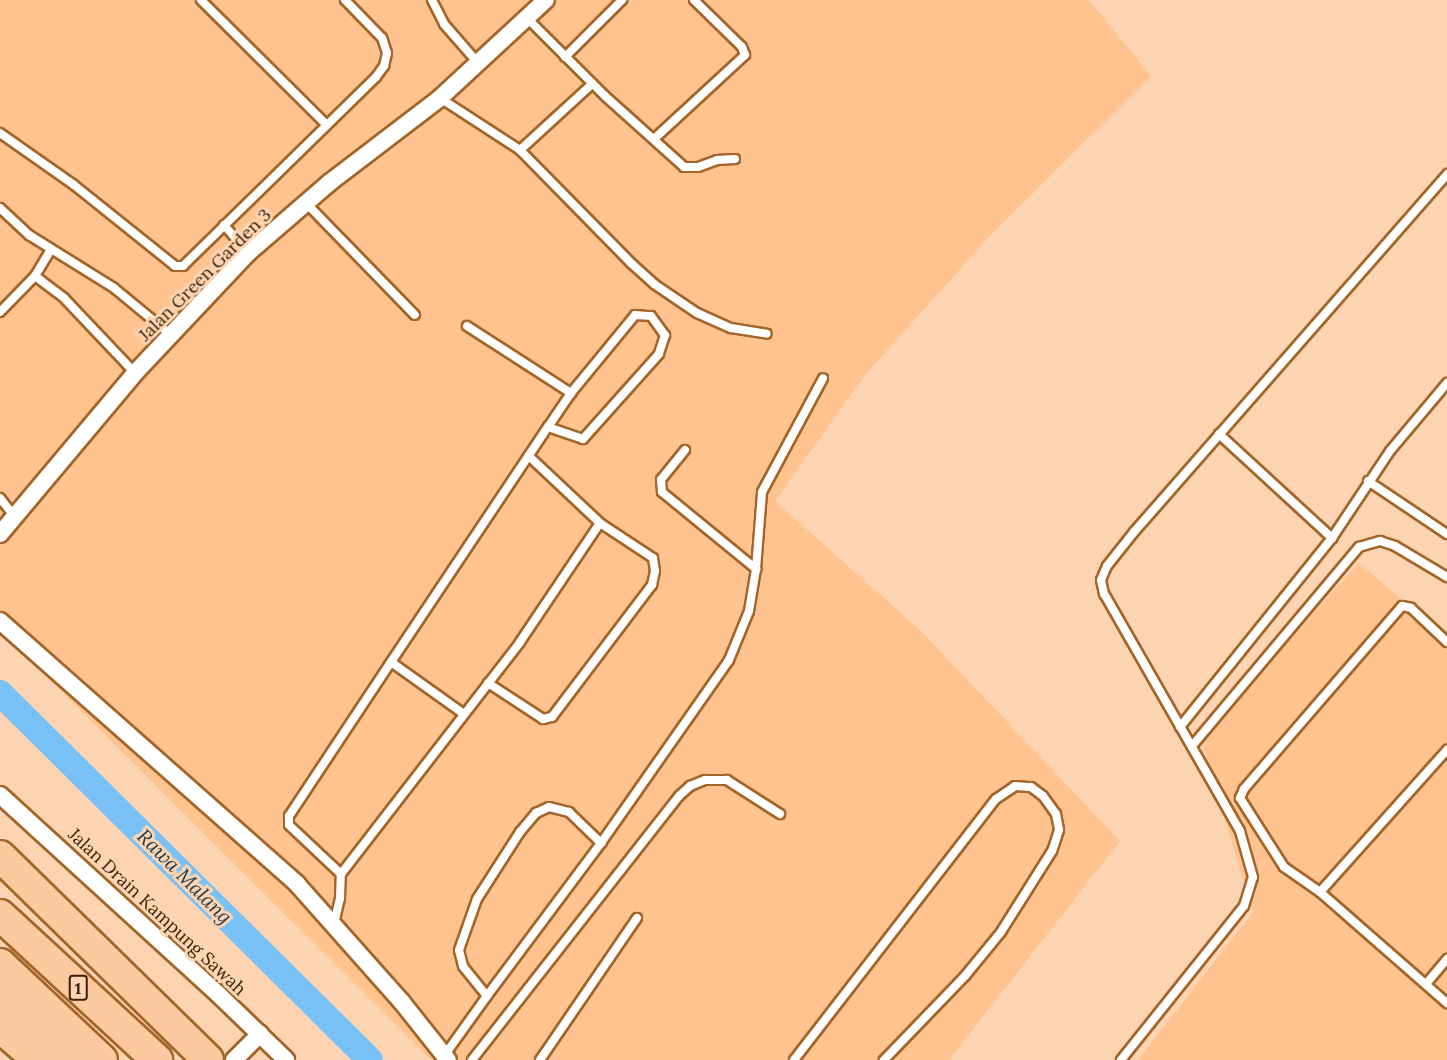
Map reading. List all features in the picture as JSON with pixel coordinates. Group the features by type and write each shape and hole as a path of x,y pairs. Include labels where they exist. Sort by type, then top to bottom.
{"highway":[{"path":"0,856 208,1060"},
{"name":"1","path":"0,915 157,1060"},
{"name":"1","path":"0,964 102,1060"},
{"path":"0,999 74,1060"},
{"path":"0,1027 38,1060"}],"street":[{"name":"Jalan Green Garden 3","path":"0,534 135,373 248,253 306,203 440,98 546,0"},
{"path":"0,621 289,877 334,924 446,1058"},
{"name":"Jalan Drain Kampung Sawah","path":"0,795 286,1060"},
{"path":"234,1060 260,1034"}],"lane":[{"path":"201,0 327,125"},
{"path":"0,133 74,185 175,266 183,266 376,77 384,66 387,53 382,38 345,0"},
{"path":"432,0 444,24 478,63"},
{"path":"565,57 622,0"},
{"path":"654,139 745,55 742,47 694,0"},
{"path":"527,18 592,84 684,166 698,167 717,160 735,159"},
{"path":"520,150 592,84"},
{"path":"440,98 520,150 654,284 696,313 731,328 767,334"},
{"path":"1121,1060 1244,906 1254,877 1240,831 1104,594 1101,580 1107,566 1134,532 1447,174"},
{"path":"306,203 415,315"},
{"path":"0,208 29,235 114,288 171,336"},
{"path":"224,225 248,253"},
{"path":"0,312 35,276 51,249"},
{"path":"35,276 64,298 135,373"},
{"path":"340,874 289,825 289,816 391,662 548,427 571,393 635,315 651,316 665,335 659,354 583,439 548,427"},
{"path":"467,326 571,393"},
{"path":"446,1058 487,996 601,843 729,660 749,611 756,569 762,492 823,378"},
{"path":"1180,727 1332,538 1368,481 1447,383"},
{"path":"1219,434 1332,538"},
{"path":"684,450 662,480 662,492 756,569"},
{"path":"488,683 543,719 552,717 652,585 655,571 652,558 600,523 529,456"},
{"path":"1368,481 1447,534"},
{"path":"0,498 14,516"},
{"path":"334,924 340,898 340,874 520,642 600,523"},
{"path":"1192,746 1359,547 1370,542 1387,543 1447,577"},
{"path":"1447,642 1411,608 1402,606 1244,789 1240,798 1284,867 1320,892 1447,1003"},
{"path":"391,662 464,714"},
{"path":"1320,892 1447,750"},
{"path":"472,1060 679,796 690,786 705,780 727,780 780,813"},
{"path":"794,1060 996,800 1015,786 1031,788 1043,796 1056,814 1059,830 1052,850 1028,894 1001,933 965,976 884,1060"},
{"path":"487,996 464,966 459,950 477,899 520,832 536,813 549,807 569,812 601,843"},
{"path":"540,1060 637,918"},
{"path":"1426,984 1447,959"}],"shaded area":[{"path":"0,0 1089,0 1151,76 988,238 865,375 775,501 921,631 1120,841 949,1060 431,1060 0,630"},
{"path":"1359,563 1447,639 1447,1060 1138,1060 1253,912 1200,737"}],"waterway":[{"name":"Rawa Malang","path":"0,693 370,1060"}]}
